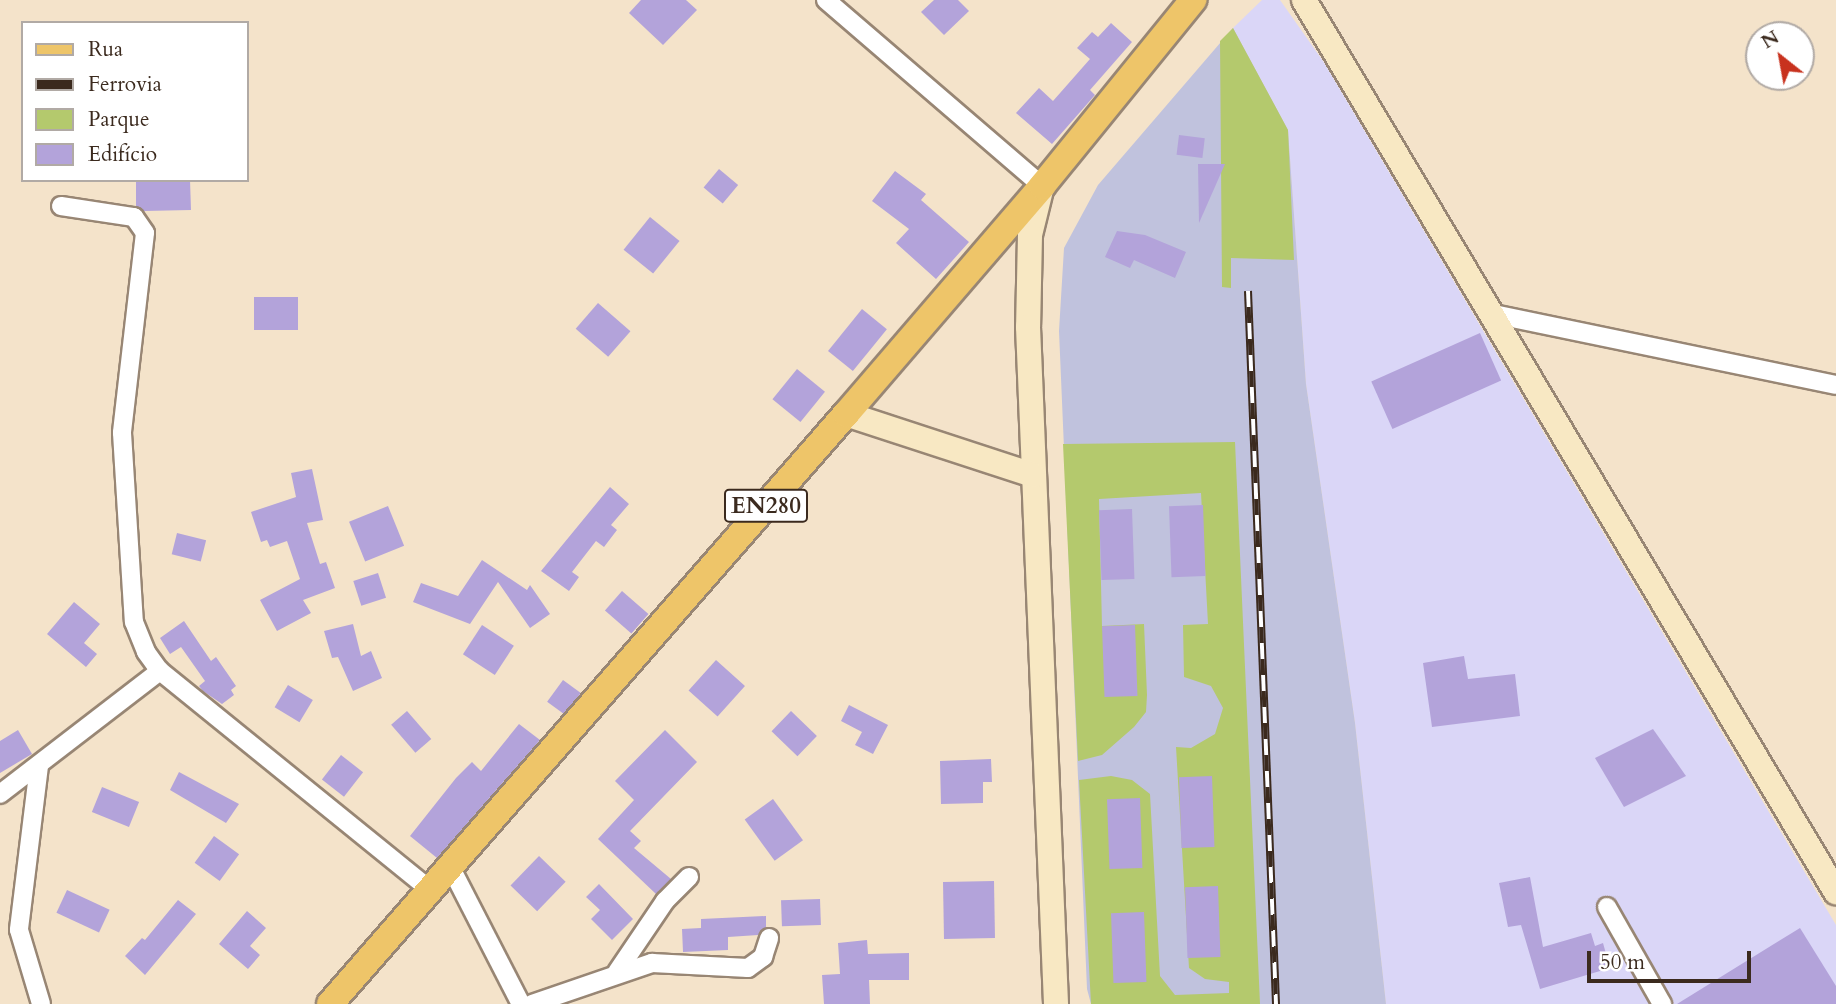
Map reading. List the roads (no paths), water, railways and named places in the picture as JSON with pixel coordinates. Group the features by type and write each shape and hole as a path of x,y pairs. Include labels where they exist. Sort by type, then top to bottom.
{"main road":[{"name":"EN280","path":"330,1004 1042,186 1193,0"}],"street":[{"path":"826,0 1042,186 1030,235 1028,327 1056,1004"},
{"path":"1304,0 1836,891"},
{"path":"61,206 134,217 145,233 122,433 134,622 146,652 160,671 429,889"},
{"path":"1493,314 1836,385"},
{"path":"846,414 1034,475"},
{"path":"0,794 160,671"},
{"path":"39,766 19,930 41,1004"},
{"path":"450,866 521,1004"},
{"path":"617,972 664,901 689,877"},
{"path":"1606,907 1662,1004"},
{"path":"532,1004 617,972 661,962 748,968 763,957 769,938"}],"railway":[{"path":"1248,291 1276,1004"}]}
